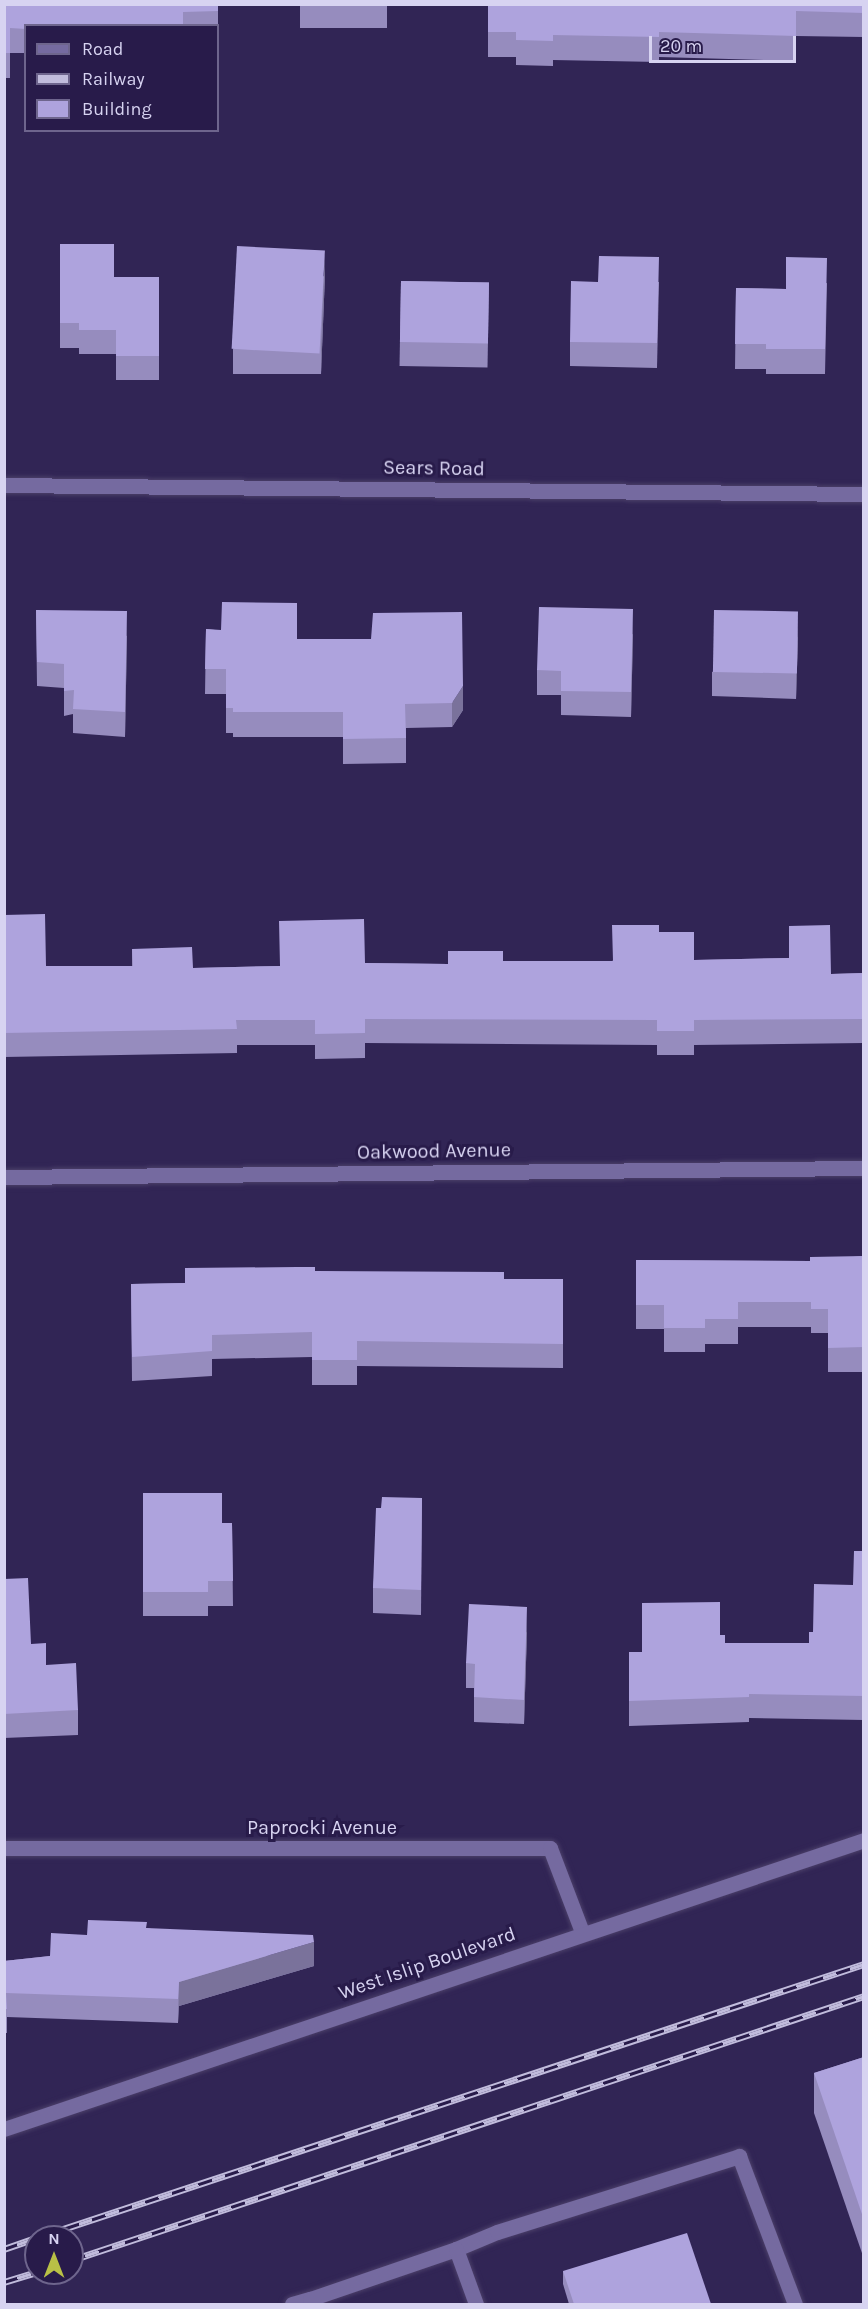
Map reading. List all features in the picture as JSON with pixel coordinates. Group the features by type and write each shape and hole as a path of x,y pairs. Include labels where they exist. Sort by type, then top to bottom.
{"street":[{"name":"Sears Road","path":"4,485 864,494"},
{"name":"Oakwood Avenue","path":"4,1177 864,1168"},
{"name":"West Islip Boulevard","path":"4,2128 582,1932 864,1840"},
{"name":"Paprocki Avenue","path":"4,1848 550,1848 582,1932"},
{"path":"292,2304 311,2302 497,2232 739,2156 795,2304"},
{"path":"456,2249 476,2304"}],"building":[{"path":"4,4 218,4 218,11 183,12 183,24 24,24 24,29 10,28 10,53 4,53"},
{"path":"488,4 864,4 864,13 796,11 796,36 659,32 659,37 553,35 553,41 516,40 516,32 488,32"},
{"path":"60,244 114,244 114,277 159,277 159,356 116,356 116,330 79,330 79,323 60,323"},
{"path":"237,246 325,251 319,353 232,349"},
{"path":"599,256 659,257 657,343 570,342 571,281 598,282"},
{"path":"786,257 827,258 825,349 766,349 766,344 735,344 736,288 786,289"},
{"path":"401,281 489,283 488,344 400,342"},
{"path":"222,602 297,603 297,639 371,639 373,613 462,612 463,686 452,703 405,704 406,738 343,739 343,712 233,712 233,708 226,708 226,669 205,669 206,629 221,630"},
{"path":"539,607 633,609 631,692 561,691 561,671 537,670"},
{"path":"36,610 127,611 125,712 73,709 74,690 64,691 64,664 37,662"},
{"path":"714,610 798,611 797,673 713,672"},
{"path":"45,914 46,966 133,966 132,949 192,947 193,968 280,966 279,921 364,919 365,963 448,964 448,951 503,951 503,961 613,961 612,925 659,925 659,932 694,932 694,960 789,958 789,926 830,925 831,974 864,973 864,1019 694,1020 694,1031 657,1031 657,1020 365,1019 365,1033 315,1034 315,1020 236,1020 237,1029 4,1033 4,915"},
{"path":"864,1256 864,1347 828,1348 828,1309 811,1309 811,1302 738,1302 738,1319 705,1319 705,1328 664,1328 664,1305 636,1305 636,1260 810,1261 810,1257"},
{"path":"315,1267 315,1271 504,1272 504,1279 563,1279 563,1344 357,1341 357,1360 312,1360 312,1332 212,1335 212,1351 132,1357 131,1284 185,1283 185,1268"},
{"path":"143,1493 222,1493 222,1523 232,1523 233,1581 208,1581 208,1592 143,1592"},
{"path":"382,1497 422,1498 421,1590 373,1588 376,1508 381,1508"},
{"path":"854,1551 864,1551 864,1696 749,1694 749,1697 629,1701 629,1652 642,1652 642,1603 720,1602 720,1635 725,1635 725,1643 809,1643 809,1632 813,1632 814,1584 853,1585"},
{"path":"28,1578 31,1644 46,1643 46,1665 76,1663 78,1710 4,1714 4,1579"},
{"path":"469,1604 527,1607 524,1700 474,1697 475,1664 466,1663"},
{"path":"88,1920 147,1922 146,1928 313,1935 314,1942 179,1982 178,1999 6,1993 7,2009 4,2009 4,1961 50,1956 51,1933 87,1935"},
{"path":"864,2057 864,2220 814,2073"},
{"path":"687,2233 711,2304 574,2304 563,2271"}],"railway":[{"path":"75,2225 864,1964"},
{"path":"84,2256 864,1996"},
{"path":"4,2249 24,2242"},
{"path":"4,2282 24,2276"}]}
